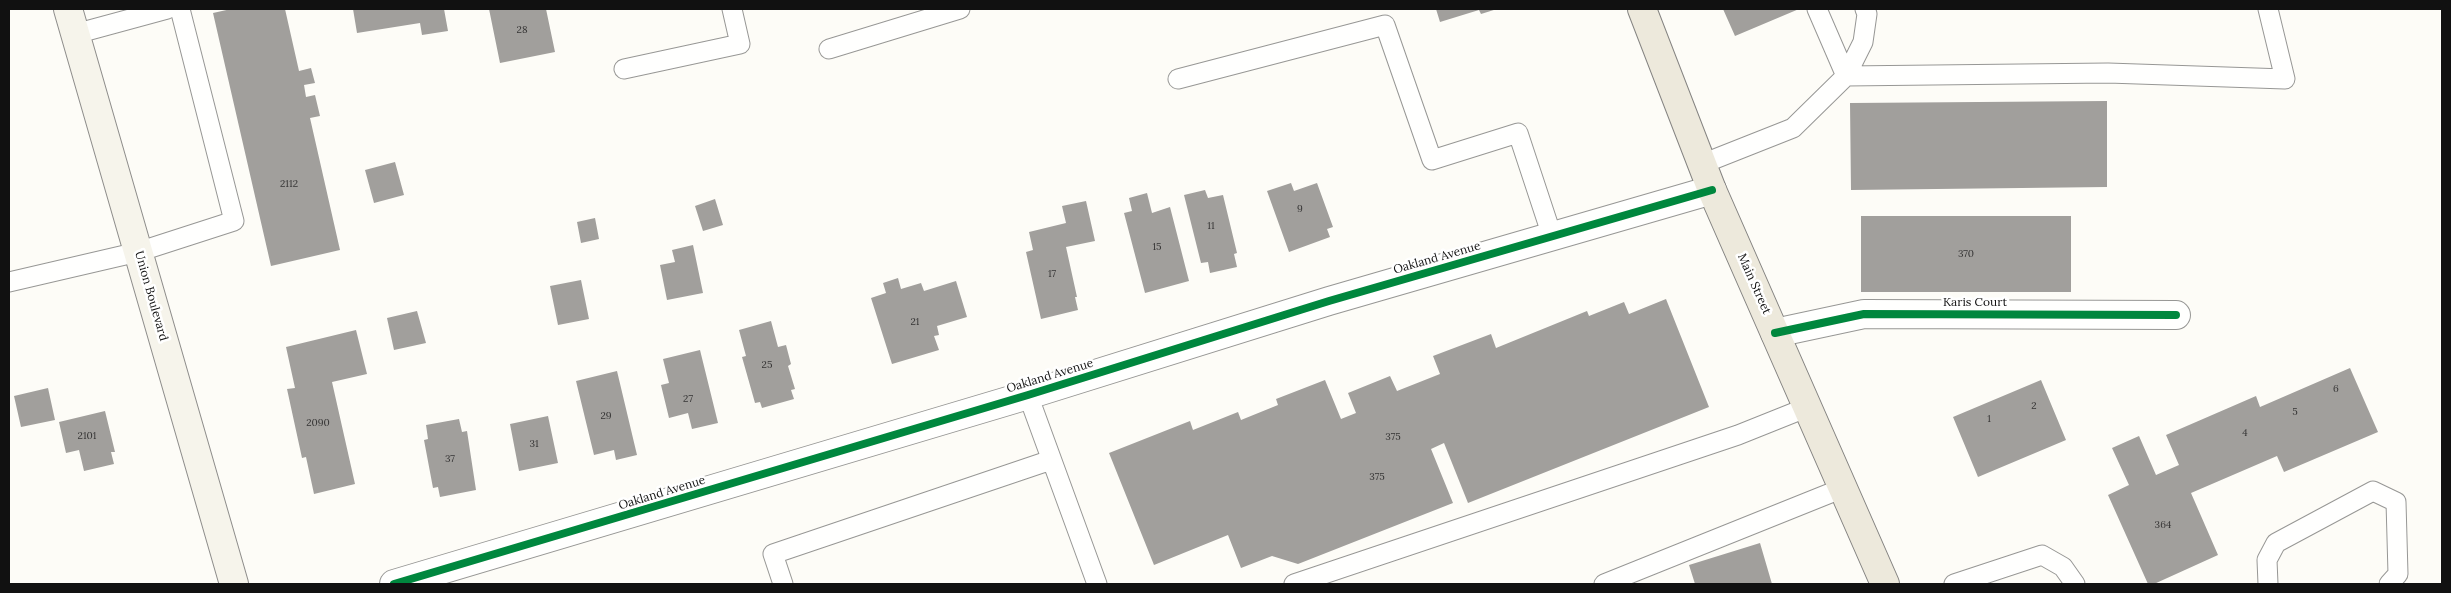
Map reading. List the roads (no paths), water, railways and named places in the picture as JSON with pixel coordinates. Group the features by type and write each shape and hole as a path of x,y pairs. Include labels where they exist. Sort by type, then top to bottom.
{"main road":[{"name":"Main Street","path":"1642,9 1712,190 1885,584"},
{"name":"Union Boulevard","path":"71,21 234,584"}],"street":[{"name":"Oakland Avenue","path":"394,584 1028,395 1329,301 1712,190"},
{"name":"Karis Court","path":"1776,333 1864,314 2176,315"}],"lane":[{"path":"71,21 166,9"},
{"path":"9,282 138,252 234,221 180,9"},
{"path":"624,69 740,44 732,9"},
{"path":"829,49 960,9"},
{"path":"1817,9 1846,76"},
{"path":"1702,164 1794,128 1846,76 1863,42 1867,14 1865,9"},
{"path":"1846,76 2108,73 2285,79 2268,9"},
{"path":"1178,78 1385,25 1432,160 1518,133 1552,236"},
{"path":"1028,395 1097,584"},
{"path":"1294,584 1738,435 1808,407"},
{"path":"783,584 773,554 1051,460"},
{"path":"1604,584 1843,488"},
{"path":"2268,584 2267,560 2276,543 2373,490 2396,502 2398,574 2389,584"},
{"path":"1954,584 2042,555 2063,567 2075,584"}]}
